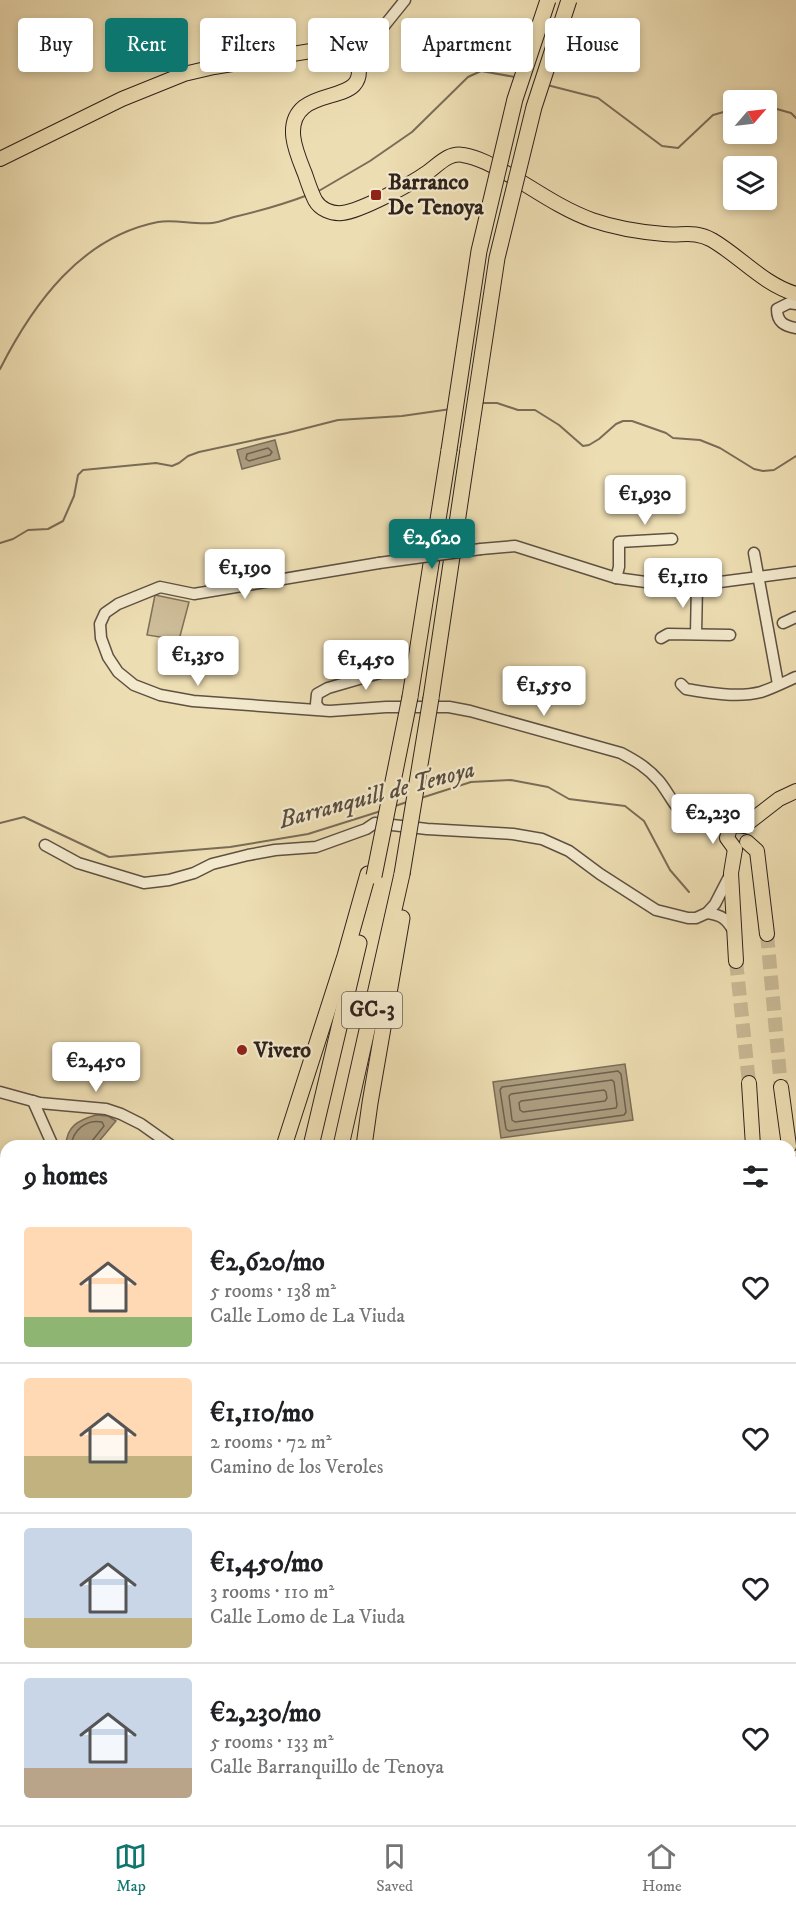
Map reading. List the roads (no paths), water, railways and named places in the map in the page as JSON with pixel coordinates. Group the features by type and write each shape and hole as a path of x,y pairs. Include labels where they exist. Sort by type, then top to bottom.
{"highway":[{"name":"GC-3","path":"312,1140 410,697 479,250 515,99 548,0"},
{"name":"GC-3","path":"342,1140 406,873 497,258 534,107 569,0"},
{"path":"365,1140 406,873"},
{"path":"286,1140 371,875"}],"main road":[{"path":"0,159 122,99 184,74 308,51"},
{"path":"359,72 357,82 344,93 312,102 302,108 295,119 292,135 296,151 315,201 323,209 342,213 352,210 403,187 444,159 459,154 473,157 496,167 567,209 592,220 632,231 667,234 689,232 711,239 763,278 796,294"},
{"path":"767,934 757,851 727,838 728,831 736,825 744,826 780,799 796,791"},
{"path":"736,961 731,873 748,832 744,826"},
{"path":"749,1083 753,1140"},
{"path":"782,1087 788,1140"}],"street":[{"path":"389,20 405,0"},
{"path":"796,304 789,303 777,309 780,322 785,326 796,328"},
{"path":"616,578 620,542 672,538"},
{"path":"728,831 689,818 671,801 659,782 642,763 621,753 470,711 449,707 386,707 330,711 193,700 160,695 134,685 118,672 108,657 101,638 100,624 105,613 118,603 160,587 194,594 380,562 515,546 616,578 653,583 697,585 796,572"},
{"path":"754,553 778,684"},
{"path":"696,634 697,585"},
{"path":"783,623 796,617"},
{"path":"661,638 669,634 730,634"},
{"path":"320,709 316,704 317,694 328,688 397,668"},
{"path":"681,684 686,689 722,694 753,693 796,677"},
{"path":"45,845 78,863 144,883 168,880 194,873 213,864 257,853 316,847 366,829 375,823 427,829 513,834 542,839 569,850 600,874 656,910 688,918 707,914 720,915 728,921 734,932"},
{"path":"707,914 715,904 731,873"},
{"path":"0,1092 33,1101 106,1109 141,1124 164,1140"},
{"path":"33,1101 50,1140"}],"water":[{"path":"275,440 280,459 242,469 237,450"},
{"path":"625,1064 633,1120 501,1138 493,1082"},
{"path":"96,1115 108,1116 116,1121 100,1140 67,1140 71,1129 84,1119"}],"waterway":[{"name":"Barranco De Tenoya","path":"317,192 370,161 412,132 468,77 481,71 515,77"},
{"name":"Barranco De Tenoya","path":"547,85 598,98 662,146 678,148 713,115 723,112"},
{"name":"Barranco De Tenoya","path":"777,109 791,113 796,118"},
{"name":"Barranco De Tenoya","path":"0,369 44,298 62,277 105,242 130,230 158,222 215,223 308,195"},
{"path":"480,403 497,403 518,410 535,410 559,425 583,446 599,439 616,424 632,421 666,433 673,438 700,440 720,448 754,469 763,471 774,470 796,456"},
{"path":"0,543 13,539 28,530 48,529 63,521 74,496 78,475 83,470 156,463 172,466 199,452 338,420 402,416 451,409"},
{"name":"Barranquill de Tenoya","path":"421,798 471,782 511,780 548,787 569,799 625,806 644,821 670,870 689,892"},
{"name":"Barranquill de Tenoya","path":"395,806 407,802"},
{"name":"Barranquill de Tenoya","path":"0,823 24,817 109,857 230,847 308,834 381,811"}],"tunnel":[{"path":"767,934 781,1087"},
{"path":"736,961 749,1083"}],"place":[{"name":"Barranco De Tenoya","path":"376,195"},
{"name":"Vivero","path":"242,1050"}]}
